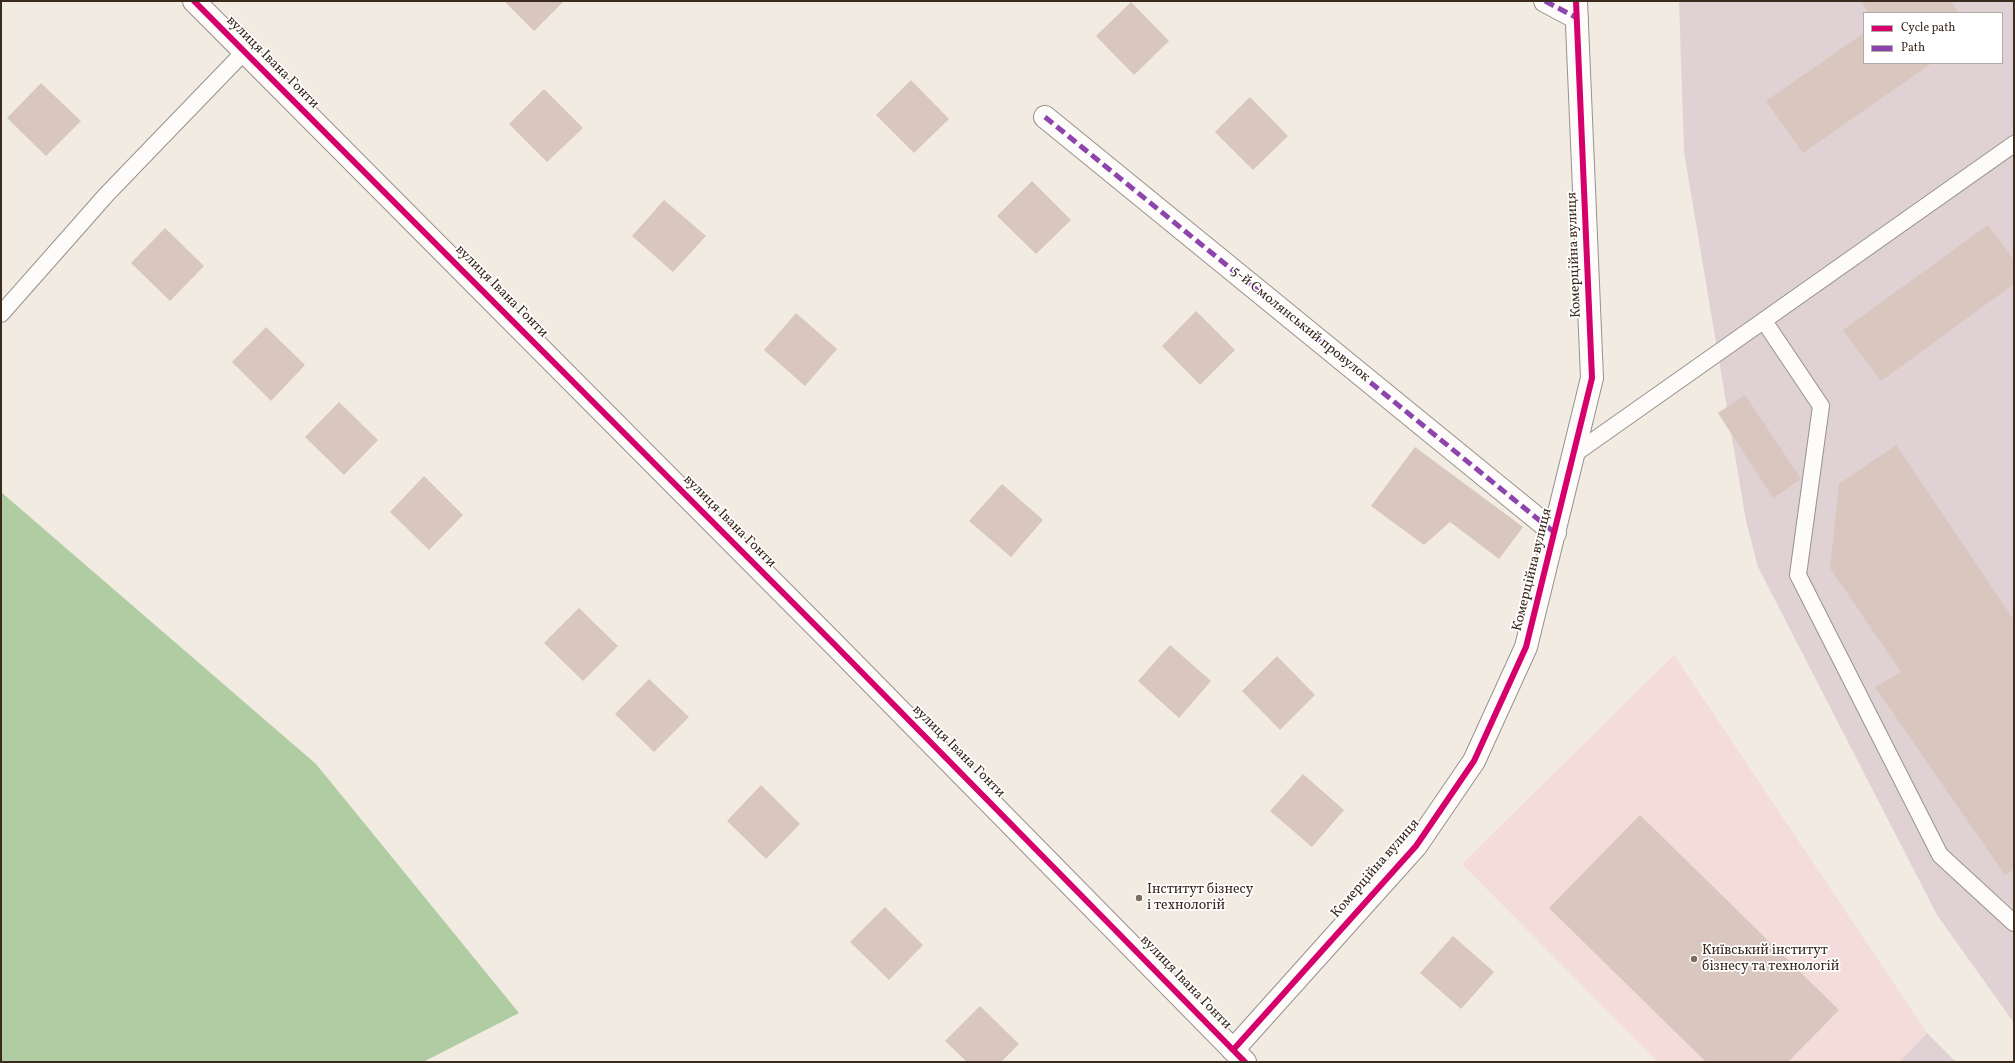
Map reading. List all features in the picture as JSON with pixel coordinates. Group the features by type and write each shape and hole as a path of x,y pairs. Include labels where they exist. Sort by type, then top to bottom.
{"street":[{"name":"вулиця Івана Гонти","path":"194,1 896,707 1239,1056"},
{"path":"1545,1 1576,10"},
{"name":"Комерційна вулиця","path":"1239,1056 1416,846 1474,761 1526,647 1592,378 1576,10"},
{"name":"5-й Смолянський провулок","path":"1045,117 1555,533"}],"lane":[{"path":"1,314 107,194 244,52"},
{"path":"1573,455 2014,145"},
{"path":"1764,320 1821,406 1798,575 1940,856 2014,923"}],"shaded area":[{"path":"1679,1 2014,1 2014,1023 1937,915 1758,567 1746,521 1684,152"},
{"path":"1674,655 1927,1033 1899,1062 1658,1062 1462,864"},
{"path":"1927,1033 1956,1062 1899,1062"}],"green space":[{"path":"1,492 316,764 519,1013 423,1062 1,1062"}],"building":[{"path":"504,1 564,1 534,31"},
{"path":"1861,1 1951,1 1958,12 1868,12"},
{"path":"1131,2 1169,41 1134,75 1096,36"},
{"path":"1863,34 1863,64 1931,64 1803,153 1766,101"},
{"path":"911,80 949,119 914,153 876,115"},
{"path":"41,83 81,121 46,156 7,118"},
{"path":"544,89 583,128 547,162 509,124"},
{"path":"1250,97 1288,136 1253,170 1215,132"},
{"path":"1032,181 1071,220 1036,254 997,216"},
{"path":"664,200 706,236 673,272 632,236"},
{"path":"1988,225 2014,260 2014,284 1881,381 1843,330"},
{"path":"165,228 204,266 170,301 131,263"},
{"path":"1196,311 1235,350 1200,385 1162,346"},
{"path":"796,313 837,349 805,386 764,350"},
{"path":"266,327 305,365 271,401 232,362"},
{"path":"1745,395 1801,479 1773,498 1718,413"},
{"path":"339,402 378,440 344,475 305,437"},
{"path":"1896,445 2014,620 2014,869 2005,875 1875,687 1901,672 1830,568 1839,484"},
{"path":"1415,447 1523,527 1499,559 1450,522 1424,545 1371,506"},
{"path":"424,476 463,515 429,550 390,512"},
{"path":"1002,484 1043,520 1011,557 969,521"},
{"path":"579,608 618,646 583,681 544,643"},
{"path":"1170,645 1211,681 1179,718 1138,681"},
{"path":"1277,656 1315,695 1280,730 1242,691"},
{"path":"649,679 689,717 654,752 615,714"},
{"path":"1303,774 1344,810 1312,847 1270,811"},
{"path":"761,785 800,824 766,859 727,821"},
{"name":"Київський інститут бізнесу та технологій","path":"1640,815 1839,1010 1788,1062 1706,1062 1549,908"},
{"path":"885,907 923,945 889,980 850,942"},
{"path":"1453,936 1494,972 1461,1009 1420,973"},
{"path":"980,1006 1019,1044 1001,1062 967,1062 945,1041"}],"marked path":[{"path":"1545,1 1577,18"},
{"path":"1045,117 1555,533"}],"cycle path":[{"path":"194,1 835,645 1245,1062"},
{"path":"1233,1050 1416,846 1474,761 1526,647 1592,378 1576,1"}],"place":[{"name":"Інститут бізнесу і технологій","path":"1139,898"},
{"name":"Київський інститут бізнесу та технологій","path":"1694,959"}]}
